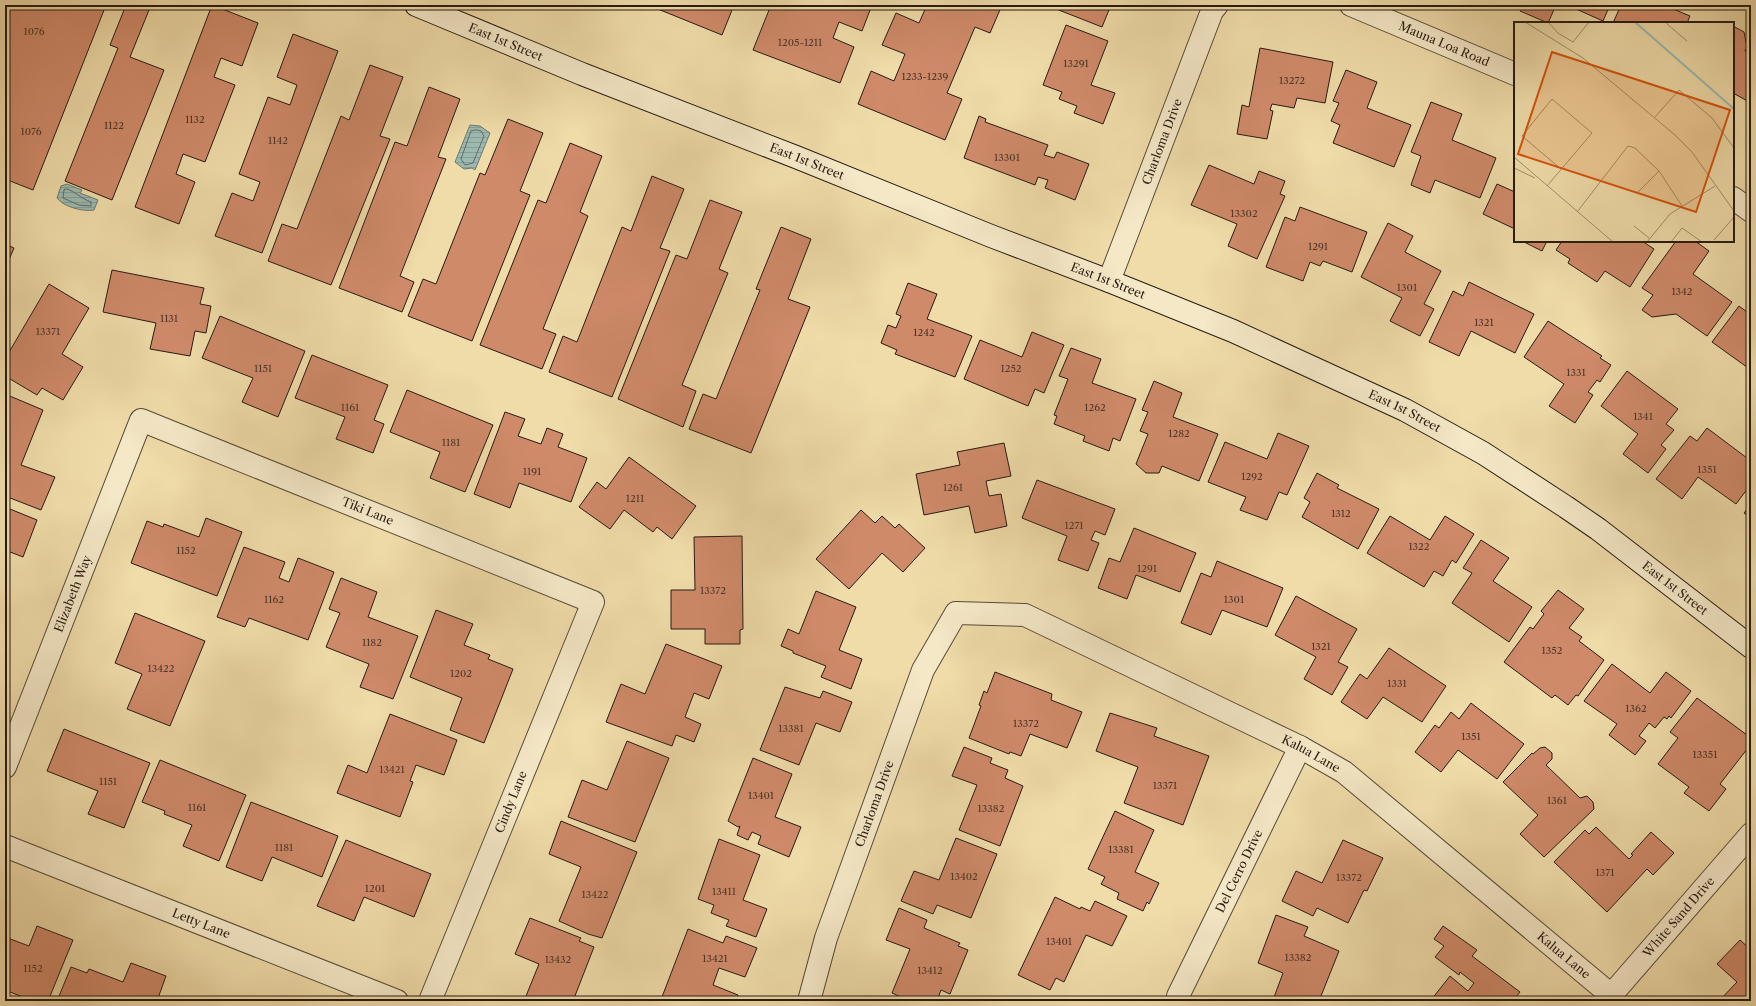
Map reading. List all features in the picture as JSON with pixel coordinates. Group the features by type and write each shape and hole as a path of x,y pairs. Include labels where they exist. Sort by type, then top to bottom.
{"street":[{"name":"East 1st Street","path":"416,5 582,74 796,157 990,236 1109,281 1233,331 1343,380 1405,410 1483,453 1540,489 1598,529 1751,647"},
{"name":"Charloma Drive","path":"1109,281 1212,11 1217,5"},
{"name":"Mauna Loa Road","path":"1351,5 1514,74"},
{"path":"1734,199 1751,211"},
{"name":"Tiki Lane","path":"141,420 593,602"},
{"name":"Elizabeth Way","path":"5,767 141,420"},
{"name":"Cindy Lane","path":"430,1001 593,602"},
{"name":"Charloma Drive","path":"809,1001 826,938 923,670 956,613"},
{"name":"Kalua Lane","path":"956,613 1025,615 1300,747 1344,772 1609,998"},
{"name":"Del Cerro Drive","path":"1178,996 1300,747"},
{"name":"White Sand Drive","path":"1609,998 1751,834"},
{"name":"Letty Lane","path":"5,846 397,1001"}],"water":[{"path":"470,125 480,126 490,133 475,170 472,168 464,169 455,162"},
{"path":"67,184 82,190 80,193 98,200 94,210 74,208 60,201 57,198 61,186"}],"building":[{"path":"5,5 106,5 33,190 5,179 5,83 10,70 5,68"},
{"path":"126,5 151,5 130,57 164,70 112,200 65,181 118,48 110,45"},
{"path":"212,5 258,23 242,66 221,58 214,77 235,85 205,162 183,154 176,174 195,182 179,224 135,207"},
{"path":"648,5 734,5 722,35"},
{"path":"771,5 786,10 789,5 872,5 862,31 839,22 833,38 854,47 840,83 753,50"},
{"path":"927,5 1002,5 990,33 975,27 947,93 962,99 945,140 858,104 871,71 894,81 905,54 882,45 896,13 919,23"},
{"path":"1046,5 1111,5 1102,27"},
{"path":"1523,5 1556,5 1548,22 1520,11"},
{"path":"1567,5 1610,5 1603,21"},
{"path":"1621,5 1664,5 1690,16 1687,22 1613,22"},
{"path":"1066,25 1108,41 1091,85 1115,93 1103,124 1074,113 1077,106 1059,99 1062,92 1043,85"},
{"path":"1734,27 1744,32 1747,47 1745,51 1751,54 1751,103 1734,94"},
{"path":"293,34 338,51 262,253 215,236 232,193 253,201 260,182 239,174 268,97 290,105 297,85 277,77"},
{"path":"1260,48 1333,62 1325,103 1297,98 1294,108 1272,104 1270,110 1273,111 1267,139 1237,134 1242,105 1249,107"},
{"path":"370,65 403,77 380,136 390,139 331,285 268,261 282,224 297,229 341,116 349,120"},
{"path":"1346,70 1377,82 1367,108 1411,125 1394,167 1333,143 1340,125 1331,121 1339,103 1333,101"},
{"path":"429,87 460,99 438,157 446,159 400,276 414,282 402,312 339,288 395,142 407,146"},
{"path":"1431,102 1462,114 1452,140 1496,158 1480,198 1435,180 1430,193 1411,185 1421,156 1411,152"},
{"path":"979,116 986,119 985,122 1048,145 1044,155 1054,158 1057,152 1089,164 1075,200 1045,188 1048,180 1038,177 1035,185 964,158"},
{"path":"508,119 543,133 520,191 530,195 472,341 408,316 423,279 436,284 480,173 485,175"},
{"path":"570,143 602,156 580,212 588,216 543,329 556,334 542,369 480,345 538,200 546,203"},
{"path":"1209,165 1254,184 1259,171 1285,181 1280,194 1285,196 1257,259 1228,246 1237,224 1191,205"},
{"path":"652,176 684,189 660,248 670,251 612,397 549,372 563,336 577,342 622,227 631,231"},
{"path":"1497,184 1514,192 1514,229 1483,214"},
{"path":"710,200 742,212 719,269 728,273 682,385 696,391 683,427 618,399 676,255 687,259"},
{"path":"1300,207 1367,232 1352,272 1323,261 1320,266 1310,262 1303,281 1266,267 1285,217 1295,221"},
{"path":"1388,223 1413,236 1405,252 1441,271 1424,304 1434,309 1420,336 1390,321 1402,298 1361,277"},
{"path":"781,227 811,239 788,299 810,307 751,453 689,429 703,394 716,399 760,290 756,289"},
{"path":"1524,242 1546,242 1542,251"},
{"path":"1561,242 1644,242 1654,249 1630,287 1605,271 1597,282 1568,263 1570,259 1556,250"},
{"path":"1675,242 1696,242 1709,251 1693,274 1732,302 1707,336 1676,314 1652,317 1642,310 1653,295 1642,288"},
{"path":"5,244 14,248 5,269"},
{"path":"112,270 204,288 200,304 211,306 206,333 195,331 190,356 150,349 156,323 103,312"},
{"path":"1469,282 1534,314 1515,353 1471,331 1459,356 1429,342 1453,291 1463,296"},
{"path":"908,283 937,294 927,319 972,336 955,377 895,354 897,350 881,343 888,325 896,328 901,316 896,314"},
{"path":"49,284 89,308 62,354 83,367 63,400 42,388 37,395 5,376 5,359"},
{"path":"1739,306 1751,315 1751,370 1712,342"},
{"path":"220,316 305,351 278,417 242,402 253,378 202,358"},
{"path":"1548,321 1602,356 1600,358 1611,365 1600,382 1597,380 1588,392 1593,395 1575,423 1549,406 1564,384 1524,357"},
{"path":"1032,332 1064,345 1044,393 1035,389 1028,406 964,379 980,340 1022,357"},
{"path":"1071,348 1101,359 1092,383 1136,399 1120,441 1113,438 1109,451 1083,441 1085,436 1054,424 1057,416 1054,415 1068,379 1059,376"},
{"path":"312,355 388,385 374,420 384,424 373,453 336,439 345,417 295,398"},
{"path":"1627,371 1678,409 1666,424 1674,430 1661,445 1666,449 1648,473 1623,454 1638,434 1601,406"},
{"path":"1154,381 1182,393 1173,417 1218,434 1199,481 1162,466 1159,473 1146,473 1136,464 1148,434 1140,431 1148,412 1142,410"},
{"path":"407,390 493,425 465,492 430,478 440,452 390,432"},
{"path":"5,394 43,410 21,465 55,477 41,510 5,496"},
{"path":"505,412 525,419 518,436 541,444 547,428 563,434 558,447 587,458 571,502 519,483 510,508 474,494"},
{"path":"1707,428 1751,461 1751,484 1736,504 1698,477 1682,499 1656,479 1690,436 1697,441"},
{"path":"1278,433 1309,446 1287,495 1279,492 1267,520 1240,510 1246,497 1208,482 1225,442 1267,459"},
{"path":"1004,443 1011,476 986,481 989,496 1001,494 1007,526 975,533 969,506 924,515 916,474 960,465 957,452"},
{"path":"629,457 696,506 672,539 657,527 653,532 624,510 610,529 579,507 597,482 606,489"},
{"path":"1317,473 1339,485 1337,488 1379,509 1358,549 1302,517 1310,502 1304,498"},
{"path":"1037,480 1115,509 1105,535 1095,531 1091,540 1099,543 1088,571 1058,560 1067,536 1022,518"},
{"path":"1751,504 1751,518 1744,513"},
{"path":"5,507 37,520 23,557 5,550"},
{"path":"861,510 875,523 882,516 895,528 899,524 925,548 903,572 882,553 849,589 816,559"},
{"path":"1390,516 1430,540 1445,516 1474,534 1456,563 1452,560 1443,576 1434,571 1424,587 1367,553"},
{"path":"206,518 242,532 217,596 131,563 147,521 163,527 164,524 199,537"},
{"path":"1134,528 1196,553 1180,592 1136,575 1127,599 1098,588 1109,558 1120,562"},
{"path":"742,536 743,629 740,630 740,644 705,644 705,629 671,629 671,590 695,590 694,537"},
{"path":"1481,540 1509,558 1493,581 1532,607 1509,642 1452,603 1472,573 1463,568"},
{"path":"244,547 285,562 279,578 289,582 298,558 334,572 308,640 249,618 245,627 217,617"},
{"path":"1217,561 1283,588 1267,627 1222,610 1211,635 1181,623 1201,573 1211,577"},
{"path":"341,578 377,592 368,617 418,636 393,699 360,687 369,664 326,647 340,613 329,609"},
{"path":"1558,590 1584,609 1569,628 1582,637 1579,641 1604,660 1578,696 1576,695 1568,705 1555,695 1552,698 1504,662 1530,627 1533,629 1544,614 1541,611"},
{"path":"816,591 856,607 839,650 862,659 851,689 821,677 826,666 793,653 793,651 781,646 788,629 799,634"},
{"path":"1296,596 1357,629 1338,662 1348,667 1332,695 1304,679 1316,657 1275,635"},
{"path":"436,610 473,624 464,645 490,655 488,659 513,669 484,743 450,730 462,698 410,677"},
{"path":"135,613 205,641 170,726 127,709 142,674 115,663"},
{"path":"666,644 722,666 709,699 694,693 685,717 701,724 694,742 676,735 672,746 606,722 621,684 645,694"},
{"path":"1389,648 1446,686 1422,722 1383,697 1367,719 1341,702 1360,674 1367,679"},
{"path":"1612,664 1650,693 1666,672 1691,691 1671,718 1669,716 1667,719 1664,717 1655,728 1649,723 1639,736 1646,741 1635,755 1609,735 1617,724 1584,701"},
{"path":"995,672 1052,694 1051,700 1082,712 1067,748 1030,734 1021,756 1010,752 1009,754 969,738 981,706 979,705 984,691 987,693"},
{"path":"785,687 820,698 823,691 852,702 840,732 816,723 799,765 760,750"},
{"path":"1697,698 1751,738 1751,744 1720,784 1726,789 1709,811 1684,793 1689,787 1658,764 1678,738 1670,732"},
{"path":"1471,703 1524,744 1497,779 1458,750 1441,772 1415,752 1435,725 1439,728 1451,712 1459,719"},
{"path":"1110,713 1157,728 1154,736 1209,756 1183,825 1124,803 1138,767 1096,751"},
{"path":"390,714 457,740 444,775 416,765 410,781 413,782 400,817 337,793 348,765 367,773"},
{"path":"64,729 150,763 124,828 88,814 98,791 47,771"},
{"path":"627,741 669,758 635,842 568,817 582,780 607,790"},
{"path":"964,747 992,758 990,763 1008,770 1005,778 1023,786 1000,846 959,830 977,785 952,776"},
{"path":"1545,747 1552,753 1552,759 1546,765 1580,798 1587,796 1593,802 1594,809 1544,857 1520,834 1538,815 1503,782 1532,753 1533,754 1540,748"},
{"path":"753,758 792,774 775,817 801,827 789,857 758,844 761,836 752,832 748,840 737,835 740,826 738,827 728,821"},
{"path":"160,760 246,795 219,861 183,846 192,825 164,814 165,811 142,802"},
{"path":"251,802 338,836 322,877 272,857 262,881 226,867"},
{"path":"1115,811 1154,830 1135,872 1159,883 1149,904 1147,902 1143,911 1117,899 1119,893 1101,884 1105,877 1088,869"},
{"path":"561,821 637,852 602,938 588,934 559,921 581,867 549,854"},
{"path":"1596,827 1629,859 1633,855 1631,854 1651,832 1674,853 1653,875 1647,869 1607,912 1554,862 1585,830 1589,834"},
{"path":"956,838 997,854 971,918 937,905 933,914 901,901 914,871 939,880"},
{"path":"719,839 760,855 743,900 767,909 756,937 726,926 729,920 711,913 714,905 698,899"},
{"path":"346,840 431,874 414,917 364,897 354,921 317,906"},
{"path":"1343,840 1383,858 1367,891 1364,890 1348,923 1317,908 1313,916 1282,901 1296,871 1322,883"},
{"path":"1055,897 1080,909 1081,907 1090,911 1095,901 1127,916 1112,946 1086,935 1064,982 1056,978 1050,990 1018,975"},
{"path":"899,908 927,920 924,928 960,943 958,946 968,950 950,994 941,990 937,1001 910,1001 892,993 910,949 886,940"},
{"path":"1276,915 1308,927 1304,936 1339,951 1319,1001 1273,1000 1283,973 1258,963"},
{"path":"530,918 581,938 579,941 594,947 573,1001 524,1001 539,964 515,954"},
{"path":"37,926 73,940 48,1001 33,1001 5,990 5,937 29,946"},
{"path":"1443,926 1477,950 1472,956 1520,992 1513,1001 1431,1000 1450,976 1468,991 1474,983 1460,972 1459,975 1435,957 1444,946 1434,939"},
{"path":"688,929 723,943 726,936 757,948 745,977 719,968 713,985 738,995 736,1001 673,1001 662,997"},
{"path":"1751,929 1751,939 1746,935"},
{"path":"1740,940 1751,950 1751,1001 1719,1001 1737,982 1717,964"},
{"path":"131,963 166,976 157,1001 57,1001 71,967 87,973 89,969 123,982"}]}
